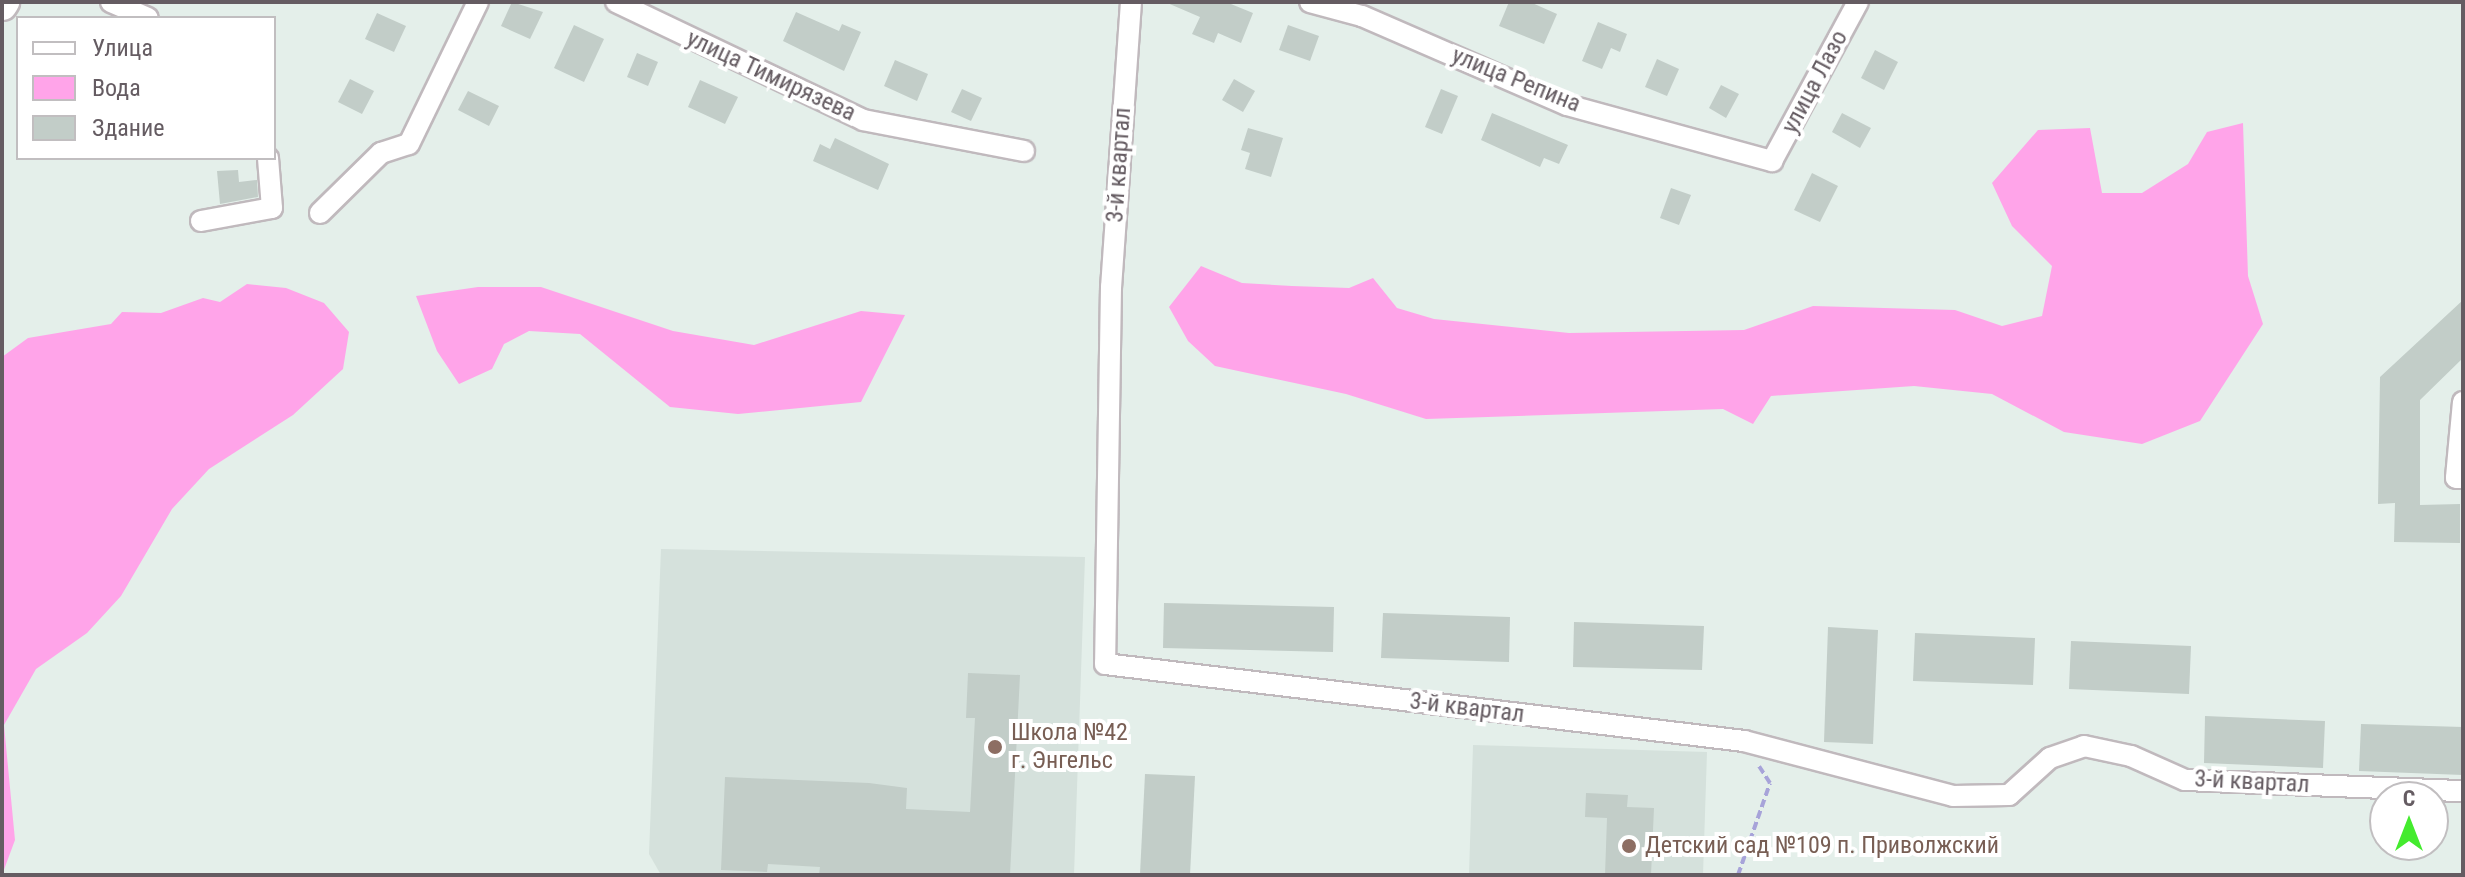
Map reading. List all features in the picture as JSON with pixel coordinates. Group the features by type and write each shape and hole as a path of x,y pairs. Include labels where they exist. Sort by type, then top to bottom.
{"street":[{"path":"111,2 143,16"},
{"path":"320,213 381,153 409,144 478,2"},
{"name":"улица Тимирязева","path":"616,2 863,120 1024,151"},
{"name":"3-й квартал","path":"1131,2 1111,287 1105,664 1744,741 1953,796 2009,795 2050,758 2084,746 2131,756 2185,780 2463,791"},
{"name":"улица Репина","path":"1310,2 1362,16 1567,105 1772,161"},
{"name":"улица Лазо","path":"1772,161 1858,2"},
{"path":"201,221 272,208 268,160"},
{"path":"2463,402 2456,478 2463,478"}],"path":[{"path":"1738,875 1770,783 1744,741"}],"shaded area":[{"path":"661,549 1085,557 1074,875 661,875 649,854"},
{"path":"1473,745 1707,752 1703,875 1469,875"}],"water":[{"path":"2243,123 2248,276 2263,324 2200,421 2142,444 2064,432 1992,394 1914,386 1771,396 1753,424 1723,409 1426,419 1346,394 1215,366 1188,341 1169,307 1201,266 1242,283 1349,288 1373,278 1397,308 1434,319 1569,333 1744,330 1813,306 1955,310 2002,326 2042,316 2052,266 2012,226 1992,183 2038,130 2090,128 2102,193 2142,193 2188,164 2207,132"},
{"path":"247,284 286,288 324,303 349,332 343,369 293,415 209,469 172,509 121,596 87,633 36,669 4,725 15,840 2,875 2,357 28,338 111,324 122,312 161,313 203,298 220,302"},
{"path":"478,287 541,287 673,331 754,345 861,311 905,315 861,402 738,414 670,407 580,334 529,331 504,344 492,369 459,384 437,351 416,296"}],"building":[{"path":"512,2 543,12 530,39 501,26"},
{"path":"1165,2 1226,2 1253,13 1241,43 1218,33 1214,43 1192,34 1200,17"},
{"path":"1509,2 1530,2 1557,14 1544,44 1499,26"},
{"path":"796,12 839,31 842,24 861,32 844,71 783,41"},
{"path":"377,13 406,26 394,52 365,39"},
{"path":"1598,22 1627,34 1620,52 1611,48 1602,69 1582,61"},
{"path":"574,25 604,39 584,82 554,68"},
{"path":"1288,25 1319,36 1310,61 1279,50"},
{"path":"1875,50 1898,62 1884,90 1861,78"},
{"path":"637,53 658,62 648,86 627,77"},
{"path":"1657,59 1679,69 1667,96 1645,87"},
{"path":"895,60 928,74 917,101 884,86"},
{"path":"350,79 374,91 362,114 338,102"},
{"path":"1234,79 1255,91 1243,112 1222,100"},
{"path":"700,80 738,97 725,124 688,107"},
{"path":"1721,85 1739,94 1726,118 1709,108"},
{"path":"962,89 982,98 971,121 951,112"},
{"path":"1441,89 1458,96 1442,134 1425,127"},
{"path":"468,91 499,106 489,126 458,110"},
{"path":"1492,113 1568,145 1559,164 1544,158 1540,167 1481,140"},
{"path":"1842,113 1871,128 1860,148 1832,132"},
{"path":"1248,128 1283,138 1271,177 1245,169 1250,153 1241,150"},
{"path":"835,138 889,164 878,190 813,161 820,144 830,149"},
{"path":"238,170 239,182 257,180 258,197 220,204 217,171"},
{"path":"1812,173 1838,186 1820,222 1794,210"},
{"path":"1671,188 1691,195 1679,225 1660,218"},
{"path":"2463,300 2463,358 2420,400 2420,505 2460,504 2460,543 2394,542 2395,503 2378,504 2380,377"},
{"path":"1164,603 1334,607 1333,652 1163,648"},
{"path":"1383,613 1510,617 1509,662 1381,658"},
{"path":"1574,622 1704,626 1702,670 1573,667"},
{"path":"1828,627 1878,630 1873,744 1824,742"},
{"path":"1915,633 2035,638 2033,685 1913,681"},
{"path":"2071,641 2191,646 2189,694 2069,689"},
{"name":"Школа №42 г. Энгельс","path":"968,673 1020,675 1010,875 819,875 820,867 768,864 767,872 721,870 725,777 869,783 907,788 906,809 970,812 975,718 966,718"},
{"path":"2205,716 2325,721 2323,768 2204,763"},
{"path":"2361,724 2463,727 2463,775 2359,771"},
{"path":"1145,774 1195,776 1190,875 1140,874"},
{"name":"Детский сад №109 п. Приволжский","path":"1586,793 1628,795 1627,807 1654,808 1651,875 1605,875 1607,818 1585,817"}],"place":[{"name":"Школа №42 г. Энгельс","path":"995,747"},
{"name":"Детский сад №109 п. Приволжский","path":"1629,846"}]}
